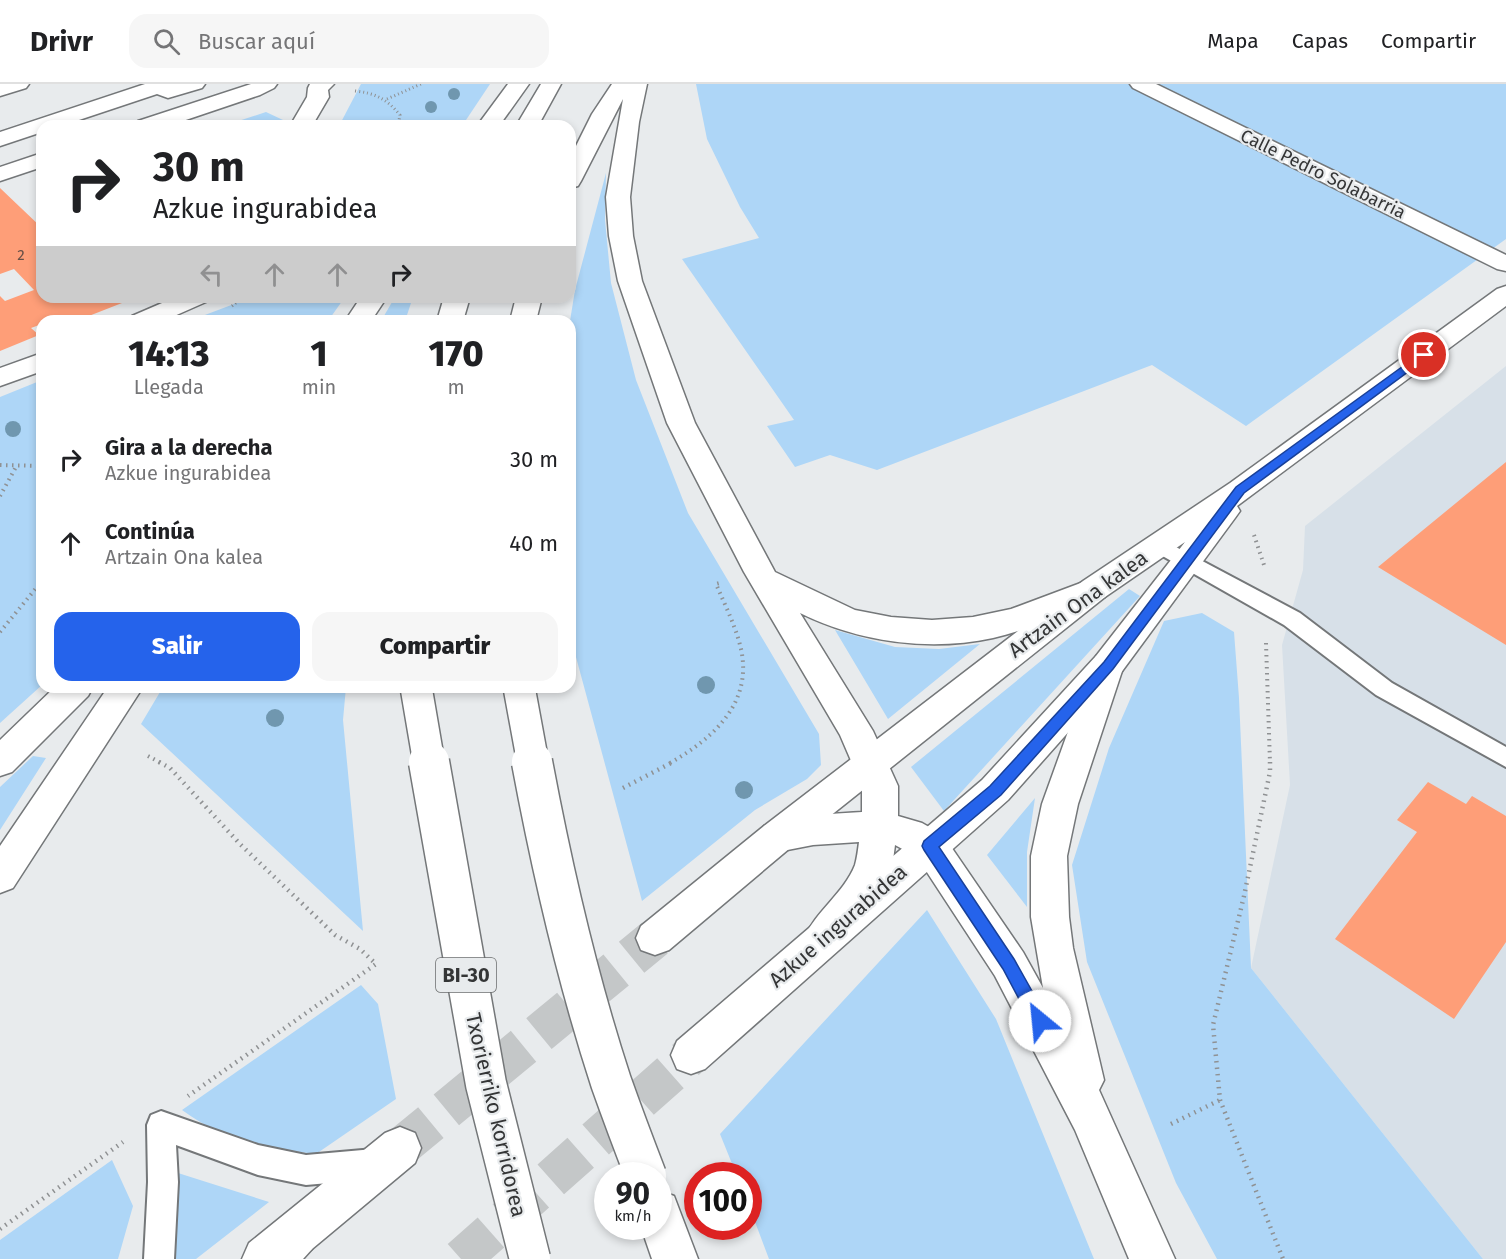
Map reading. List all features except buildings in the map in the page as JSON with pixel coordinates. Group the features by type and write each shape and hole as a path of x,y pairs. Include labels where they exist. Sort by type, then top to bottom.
{"main road":[{"path":"0,90 19,84"},
{"path":"57,120 160,86 168,92 195,84"},
{"path":"164,120 260,87 283,84"},
{"path":"492,120 519,84"},
{"path":"530,120 551,84"},
{"path":"576,169 603,114 622,84"},
{"path":"637,84 628,122 618,197 621,236 630,281 681,423 761,575 856,731 880,786 880,826 873,867 858,894 823,938"},
{"name":"Calle Pedro Solabarria","path":"1140,84 1506,264"},
{"path":"304,120 318,96 314,85"},
{"path":"0,139 36,127"},
{"path":"0,174 36,162"},
{"name":"Artzain Ona kalea","path":"871,763 1094,589 1240,490 1506,294"},
{"path":"155,315 182,303"},
{"path":"0,378 36,363"},
{"name":"Artzain Ona kalea","path":"1108,665 1240,490"},
{"path":"761,575 809,604 853,621 906,630 960,630 1011,621 1094,589"},
{"path":"1091,1117 1054,948 1050,917 1049,856 1060,804 1108,665"},
{"name":"Azkue ingurabidea","path":"692,1055 823,938 995,790 1108,665"},
{"path":"0,762 70,693"},
{"path":"0,877 122,693"},
{"name":"Txorierriko korridorea","path":"417,693 486,1084 530,1259"},
{"path":"520,693 530,755 571,939 608,1070 641,1162"},
{"path":"655,938 871,763"},
{"path":"777,837 813,830 880,826 909,834 930,846 1009,964 1091,1117 1152,1259"},
{"path":"278,1250 391,1156"},
{"path":"668,1240 675,1259"}],"lane":[{"path":"1159,545 1292,619 1384,689 1506,758"},
{"path":"159,1259 163,1182 161,1125 258,1160 306,1170 391,1156"}],"path":[{"path":"387,99 421,84"},
{"path":"350,91 370,92 387,99 400,115 399,120"},
{"path":"0,465 36,466"},
{"path":"0,495 17,465"},
{"path":"1240,490 1273,595 1265,655 1270,772 1244,896 1213,1025 1220,1100 1283,1259"},
{"path":"623,788 702,745 729,716 740,688 742,652 716,585 761,575"},
{"path":"0,630 36,588"},
{"path":"148,756 170,768 240,843 335,935 360,949 376,964"},
{"path":"1171,1124 1220,1100"}],"shaded area":[{"path":"361,84 490,84 466,120 342,120"},
{"path":"696,84 1506,84 1506,239 1246,426 1152,365 877,470 830,455 795,467 767,426 794,420 682,259 759,238 740,207 707,139"},
{"path":"266,112 283,120 241,120"},
{"path":"606,173 605,220 611,283 636,380 688,513 819,734 821,765 807,779 755,810 642,901 576,657 576,315 571,315 573,303 576,303 576,286"},
{"path":"341,303 332,315 205,315 234,304"},
{"path":"392,303 411,303 407,315 384,315"},
{"path":"1506,366 1506,1259 1483,1259 1251,968 1290,785 1282,645 1303,570 1305,526"},
{"path":"36,382 36,690 0,723 0,397"},
{"path":"1129,589 1140,596 944,811 911,767"},
{"path":"1202,613 1234,632 1251,968 1483,1259 1217,1259 1176,1183 1087,962 1072,865 1109,748 1164,621"},
{"path":"835,630 895,647 939,649 980,644 888,719"},
{"path":"159,693 345,693 343,720 363,931 141,724"},
{"path":"33,756 46,758 0,830 0,787"},
{"path":"1035,798 1027,852 1027,907 987,855"},
{"path":"927,910 996,1019 1094,1259 769,1259 762,1240 762,1162 731,1162 720,1134"},
{"path":"361,985 378,1004 396,1099 316,1154 263,1146 230,1136 198,1121 182,1110"},
{"path":"112,1160 133,1206 118,1259 0,1259 0,1240"},
{"path":"178,1173 269,1202 196,1259 173,1259"}],"tunnel":[{"path":"400,1148 655,938"},
{"path":"461,1259 691,1055"}],"route":[{"path":"1040,1021 1009,964 930,846 995,790 1108,665 1240,490 1424,355"}]}
